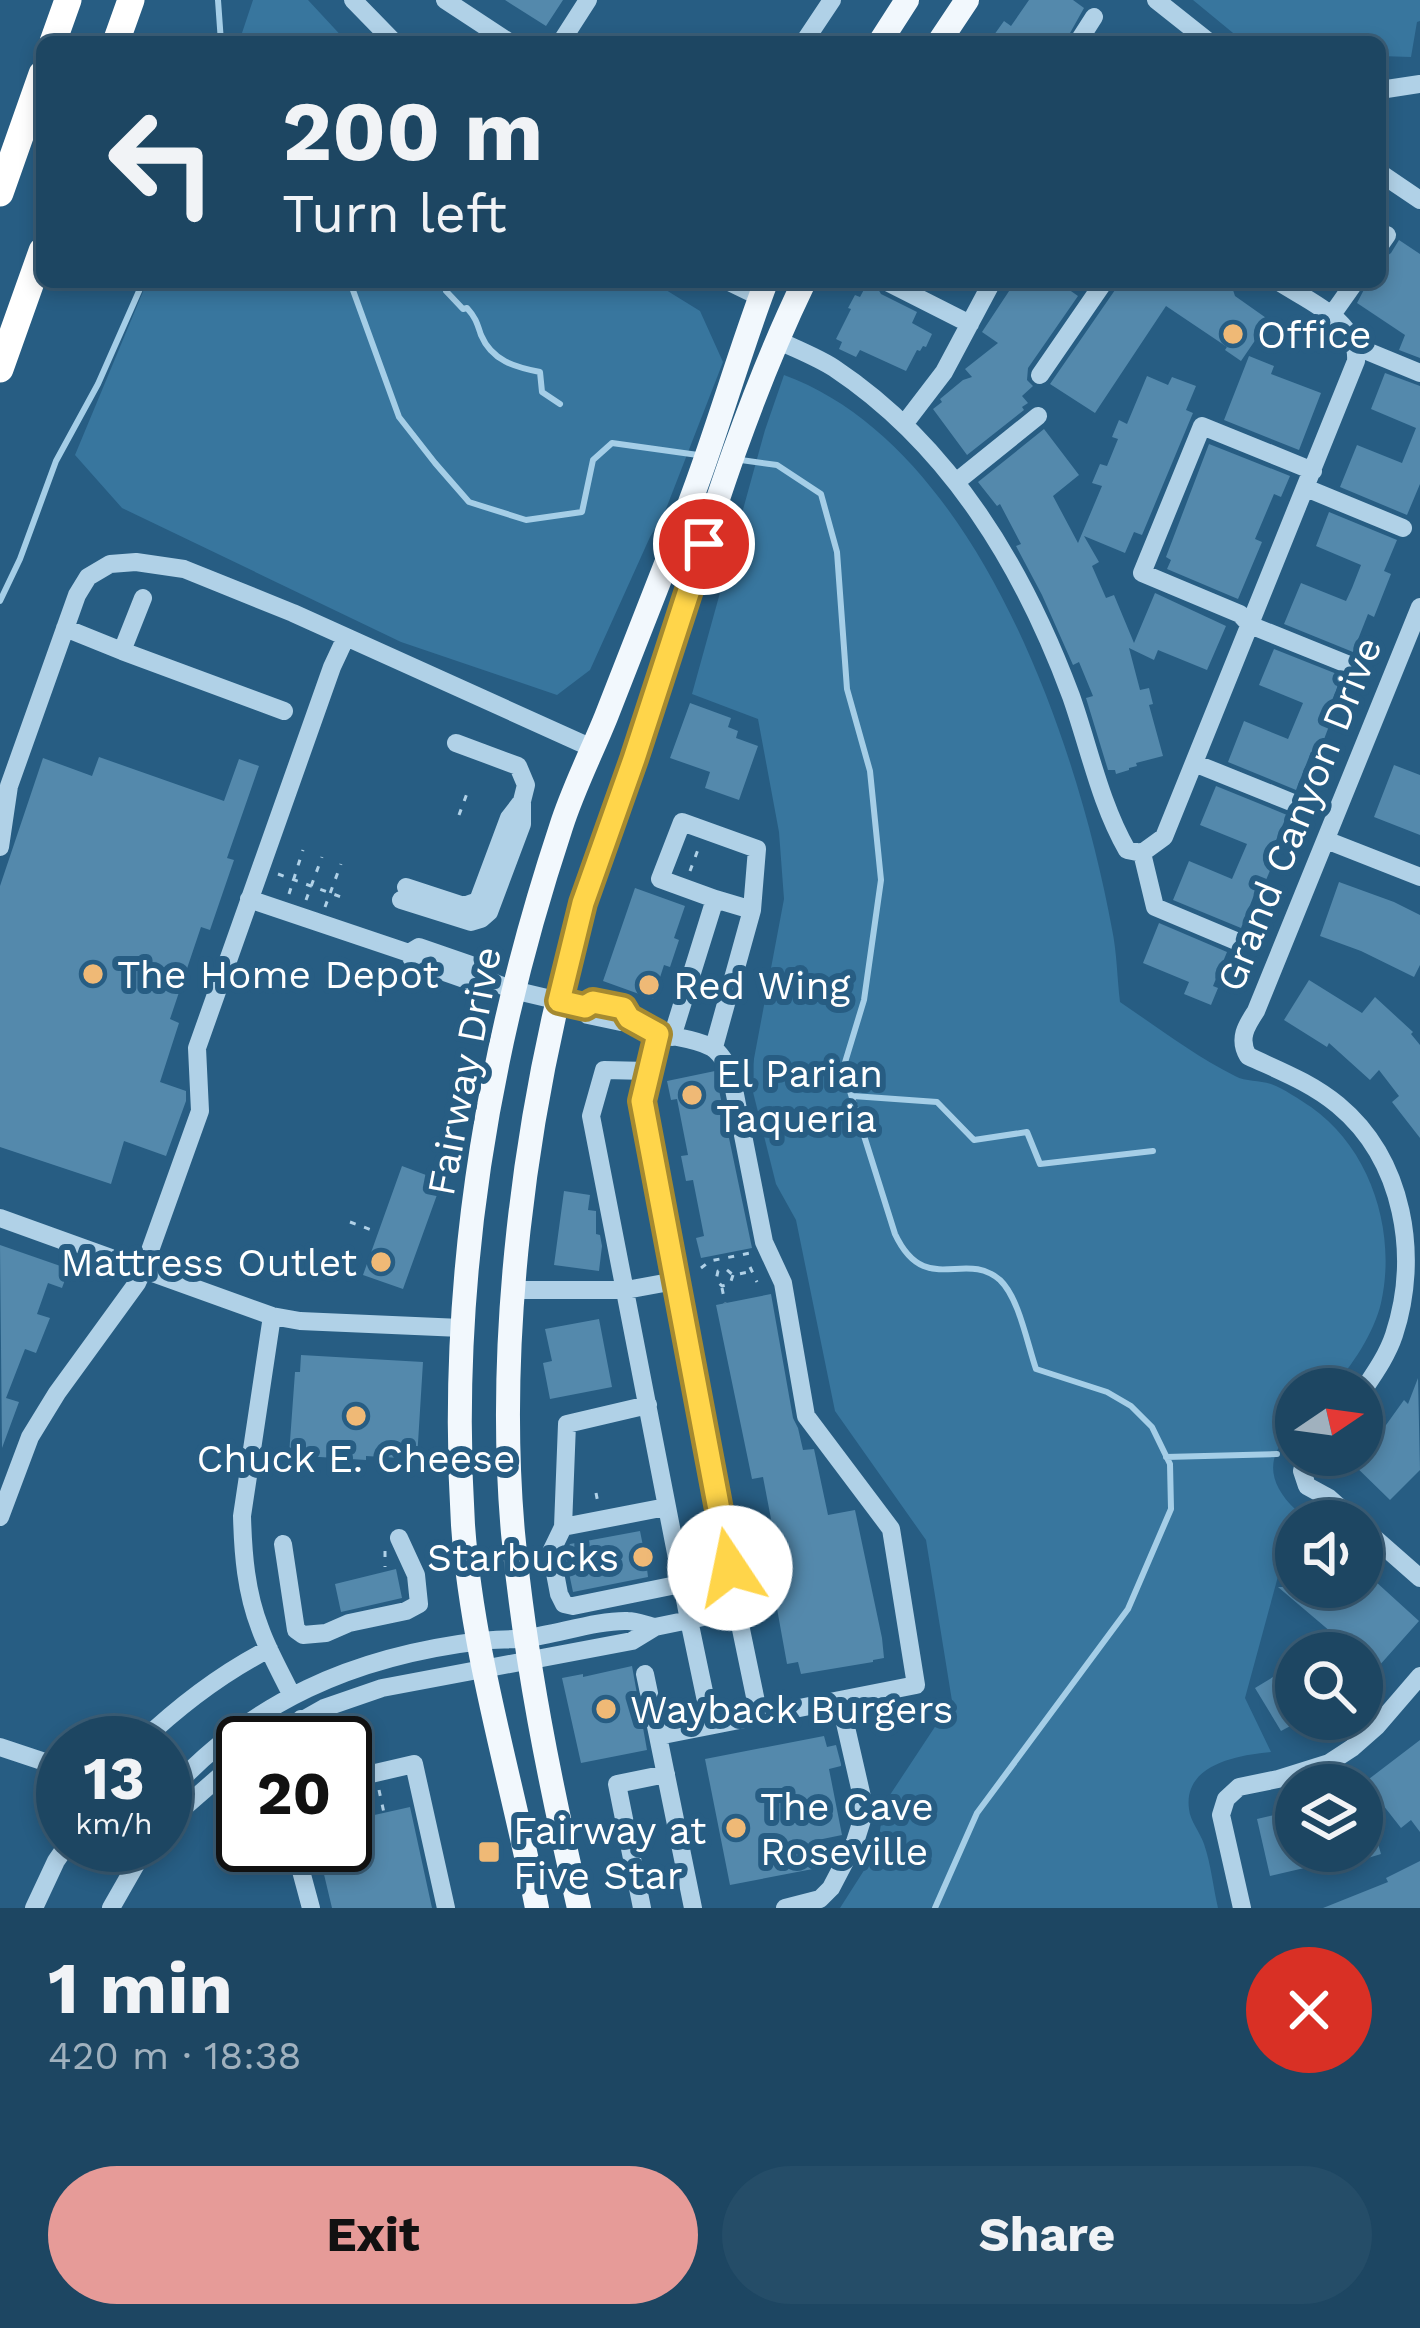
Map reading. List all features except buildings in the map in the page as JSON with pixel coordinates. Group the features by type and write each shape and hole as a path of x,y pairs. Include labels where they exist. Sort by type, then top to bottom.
{"highway":[{"path":"55,36 68,0"},
{"path":"118,36 131,0"},
{"path":"0,193 36,91"},
{"path":"0,369 36,267"}],"main road":[{"path":"884,36 907,0"},
{"path":"943,36 967,0"},
{"name":"Fairway Drive","path":"537,1908 478,1641 464,1526 460,1328 481,1148 513,990 562,824 703,503 753,405 800,288"},
{"name":"Fairway Drive","path":"579,1908 545,1758 527,1649 511,1486 508,1401 527,1173 583,903 634,759 728,397 763,290"}],"street":[{"path":"353,0 388,36"},
{"path":"445,0 500,36"},
{"path":"565,36 588,0"},
{"path":"808,36 832,0"},
{"path":"1156,0 1201,36"},
{"path":"1082,36 1094,17"},
{"path":"1386,89 1420,84"},
{"path":"1386,177 1420,200"},
{"path":"899,288 970,324"},
{"path":"905,423 944,372 989,288"},
{"path":"1040,375 1100,288"},
{"path":"777,340 830,365 905,423 987,525 1058,662 1112,824 1127,850 1142,853 1164,837 1356,362 1352,334 1288,288"},
{"path":"1331,316 1351,288"},
{"path":"1357,347 1420,373"},
{"path":"956,482 1037,416"},
{"path":"1347,664 1142,574 1202,425 1403,528"},
{"path":"0,847 10,786 77,595 88,578 110,564 136,562 184,569 592,748"},
{"path":"122,651 143,598"},
{"name":"Grand Canyon Drive","path":"1376,1368 1394,1338 1403,1304 1411,1208 1361,1128 1342,1108 1304,1081 1248,1056 1244,1049 1246,1025 1256,1011 1416,630 1420,607"},
{"path":"65,628 284,711"},
{"path":"0,1517 30,1437 143,1270 200,1111 197,1048 346,638"},
{"path":"404,893 464,921 486,916 522,824 526,785 518,766 456,743"},
{"path":"1194,763 1291,802"},
{"path":"714,1047 752,910 757,849 682,822 660,879 752,910"},
{"path":"1325,840 1420,878"},
{"path":"1142,853 1154,907 1236,940"},
{"path":"248,899 410,953 413,961 470,981 480,977 585,1007 588,1015 621,1022 629,1018 665,1035 714,1047 730,1069 764,1241 783,1283 806,1416 891,1529 916,1685 658,1736"},
{"path":"715,899 648,1072 642,1101 759,1716"},
{"path":"648,1072 604,1070 591,1116 711,1725"},
{"path":"0,1219 272,1316 460,1328"},
{"path":"514,1290 626,1290 675,1281"},
{"path":"272,1316 242,1516 243,1546 250,1596 292,1696"},
{"path":"648,1405 567,1424 563,1527 551,1552 564,1604 681,1584"},
{"path":"1303,1476 1307,1486 1330,1500"},
{"path":"563,1527 667,1507"},
{"path":"283,1544 296,1630 314,1635 419,1604 416,1575 399,1538"},
{"path":"1383,1546 1420,1578"},
{"path":"192,1766 234,1731 292,1696 371,1663 478,1641 527,1649 632,1641 655,1627 737,1610"},
{"path":"168,1716 222,1674 269,1649"},
{"path":"307,1716 382,1688 484,1669 527,1649"},
{"path":"645,1674 693,1908"},
{"path":"1242,1908 1221,1815 1226,1799 1239,1787 1329,1763 1377,1726 1420,1676"},
{"path":"785,1908 820,1899 831,1888 862,1820 862,1797 840,1702"},
{"path":"0,1747 36,1759"},
{"path":"372,1774 414,1764 446,1908"},
{"path":"642,1908 617,1784 666,1774"},
{"path":"192,1801 216,1780"},
{"path":"34,1908 51,1872"},
{"path":"111,1908 132,1872"},
{"path":"301,1872 311,1908"}],"path":[{"path":"459,814 469,788"},
{"path":"684,888 705,830"},
{"path":"301,917 294,880 303,850"},
{"path":"301,917 322,857"},
{"path":"301,917 331,893 341,864"},
{"path":"260,867 344,898"},
{"path":"350,1222 376,1232"},
{"path":"701,1268 714,1260 772,1258"},
{"path":"733,1275 772,1258"},
{"path":"714,1260 720,1270"},
{"path":"751,1269 757,1282"},
{"path":"720,1270 733,1275"},
{"path":"720,1270 716,1280 725,1303"},
{"path":"722,1286 733,1275"}],"shaded area":[{"path":"253,0 308,0 341,36 241,36"},
{"path":"1193,0 1420,0 1411,57 1386,56 1386,36 1237,36"},
{"path":"145,288 663,288 700,311 723,362 664,514 590,670 557,695 401,642 122,508 75,455"},
{"path":"784,375 852,412 912,466 964,533 1008,609 1044,691 1096,855 1115,947 1120,1002 1220,1068 1239,1078 1276,1086 1311,1107 1350,1145 1374,1194 1382,1221 1385,1276 1378,1314 1361,1349 1348,1368 1275,1368 1273,1468 1286,1500 1275,1500 1275,1587 1245,1698 1271,1752 1216,1765 1204,1772 1189,1794 1190,1813 1206,1852 1218,1908 840,1908 877,1850 884,1804 952,1701 926,1540 835,1411 796,1220 776,1184 750,1080 784,899 779,832 758,719 692,694"}],"waterway":[{"path":"218,0 221,36"},
{"path":"0,601 56,461 98,384 140,288"},
{"path":"352,288 399,417 469,502 526,520 582,512 593,460 612,443 698,455"},
{"path":"445,288 467,308 491,351 513,365 540,372 542,392 560,404"},
{"path":"741,460 777,465 821,494 837,552 847,689 870,771 881,880 864,1000 843,1069 895,1234 919,1264 932,1269 973,1269 1000,1280 1017,1309 1036,1369 1107,1392 1131,1406 1152,1427 1170,1464 1171,1509 1128,1609 977,1813 935,1908"},
{"path":"853,1096 937,1102 974,1140 1027,1132 1040,1164 1153,1151"},
{"path":"1166,1457 1275,1454"}],"place":[{"name":"Office","path":"1233,334"},
{"name":"The Home Depot","path":"93,974"},
{"name":"Red Wing","path":"649,985"},
{"name":"El Parian Taqueria","path":"692,1095"},
{"name":"Mattress Outlet","path":"381,1262"},
{"name":"Chuck E. Cheese","path":"356,1416"},
{"name":"Starbucks","path":"643,1557"},
{"name":"Wayback Burgers","path":"606,1709"},
{"name":"The Cave Roseville","path":"736,1828"},
{"name":"Fairway at Five Star","path":"489,1852"}],"route":[{"path":"704,544 583,903 559,1001 623,1008 629,1018 658,1034 642,1101 730,1568"}]}
